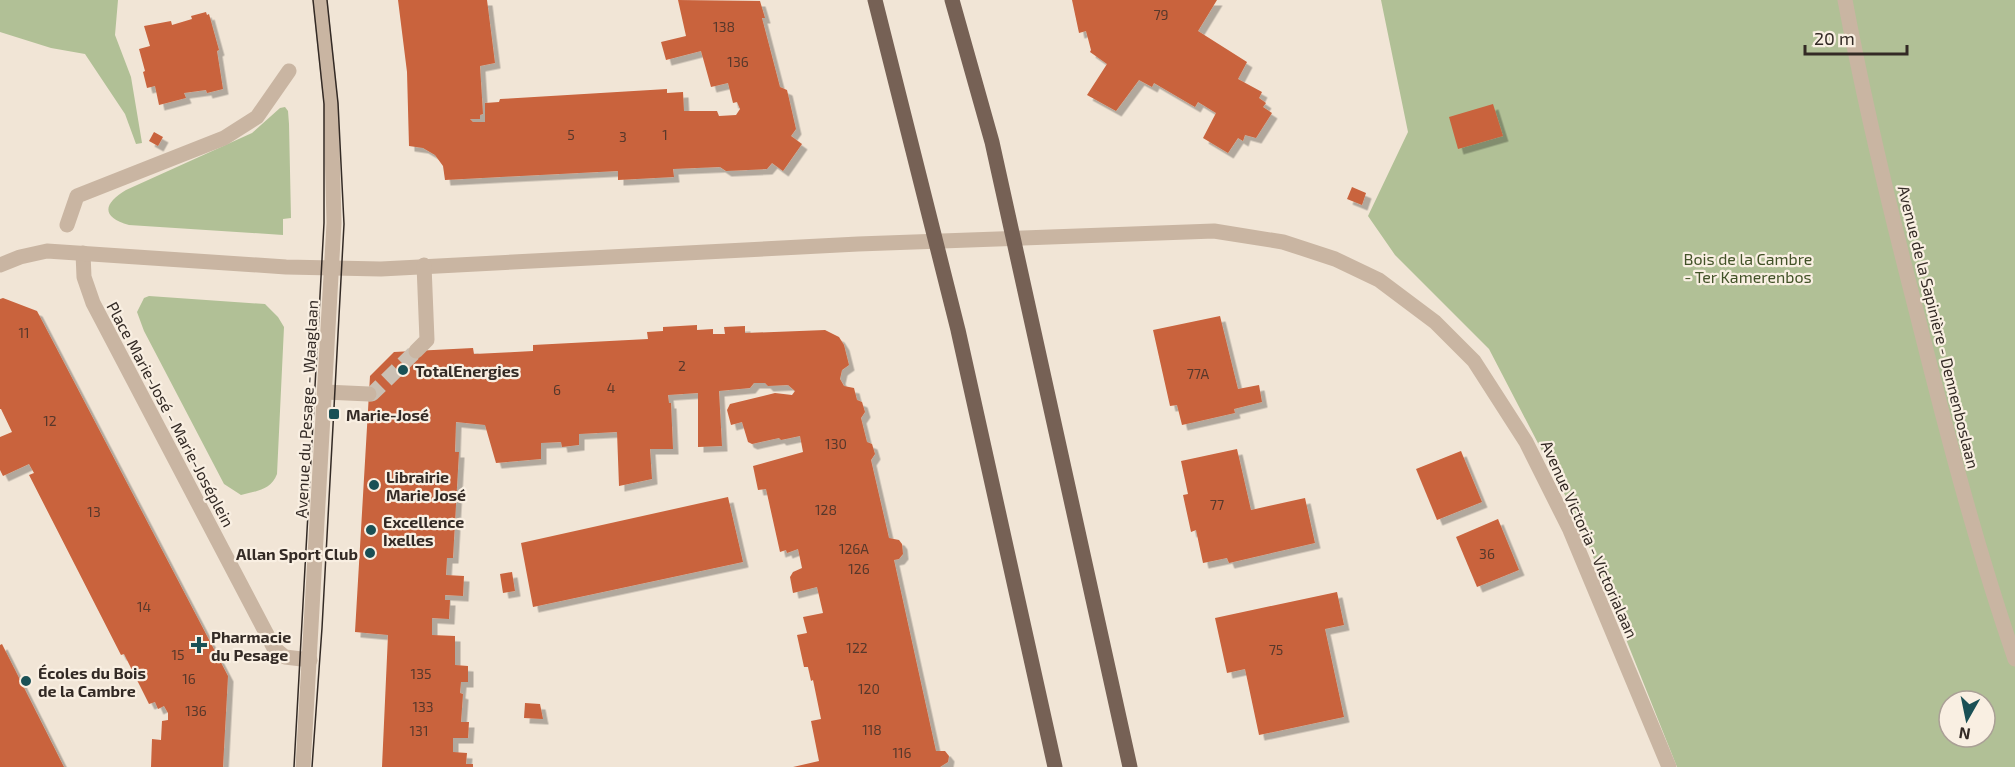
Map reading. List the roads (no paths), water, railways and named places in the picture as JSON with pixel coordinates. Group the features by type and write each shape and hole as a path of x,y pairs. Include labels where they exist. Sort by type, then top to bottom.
{"main road":[{"path":"875,0 958,330 1055,767"},
{"path":"952,0 992,142 1015,239 1131,767"}],"street":[{"name":"Avenue du Pesage - Waaglaan","path":"303,767 334,223 331,104 320,0"},
{"name":"Avenue de la Sapinière - Dennenboslaan","path":"1845,0 1886,195 1947,436 1999,613 2015,658"},
{"path":"67,225 77,196 224,138 257,117 289,70"},
{"name":"Avenue Victoria - Victorialaan","path":"0,265 47,250 331,268 381,269 424,265 936,241 1214,231 1283,242 1335,259 1379,280 1435,322 1474,361 1526,442 1570,530 1669,767"},
{"name":"Place Marie-José - Marie-Joséplein","path":"83,253 84,277 93,303 274,648 285,657 310,660"},
{"path":"416,351 427,340 424,265"},
{"path":"325,392 369,394"}],"tunnel":[{"path":"369,394 372,394 416,351"}],"tram line":[{"path":"294,767 324,223 324,104 313,0"},
{"path":"312,767 322,628 344,224 338,103 327,0"}],"place":[{"name":"TotalEnergies","path":"403,370"},
{"name":"Marie-José","path":"334,414"},
{"name":"Librairie Marie José","path":"374,485"},
{"name":"Excellence Ixelles","path":"371,530"},
{"name":"Allan Sport Club","path":"370,553"},
{"name":"Pharmacie du Pesage","path":"199,645"},
{"name":"Écoles du Bois de la Cambre","path":"26,681"}],"park label":[{"name":"Bois de la Cambre - Ter Kamerenbos","path":"1748,267"}]}
